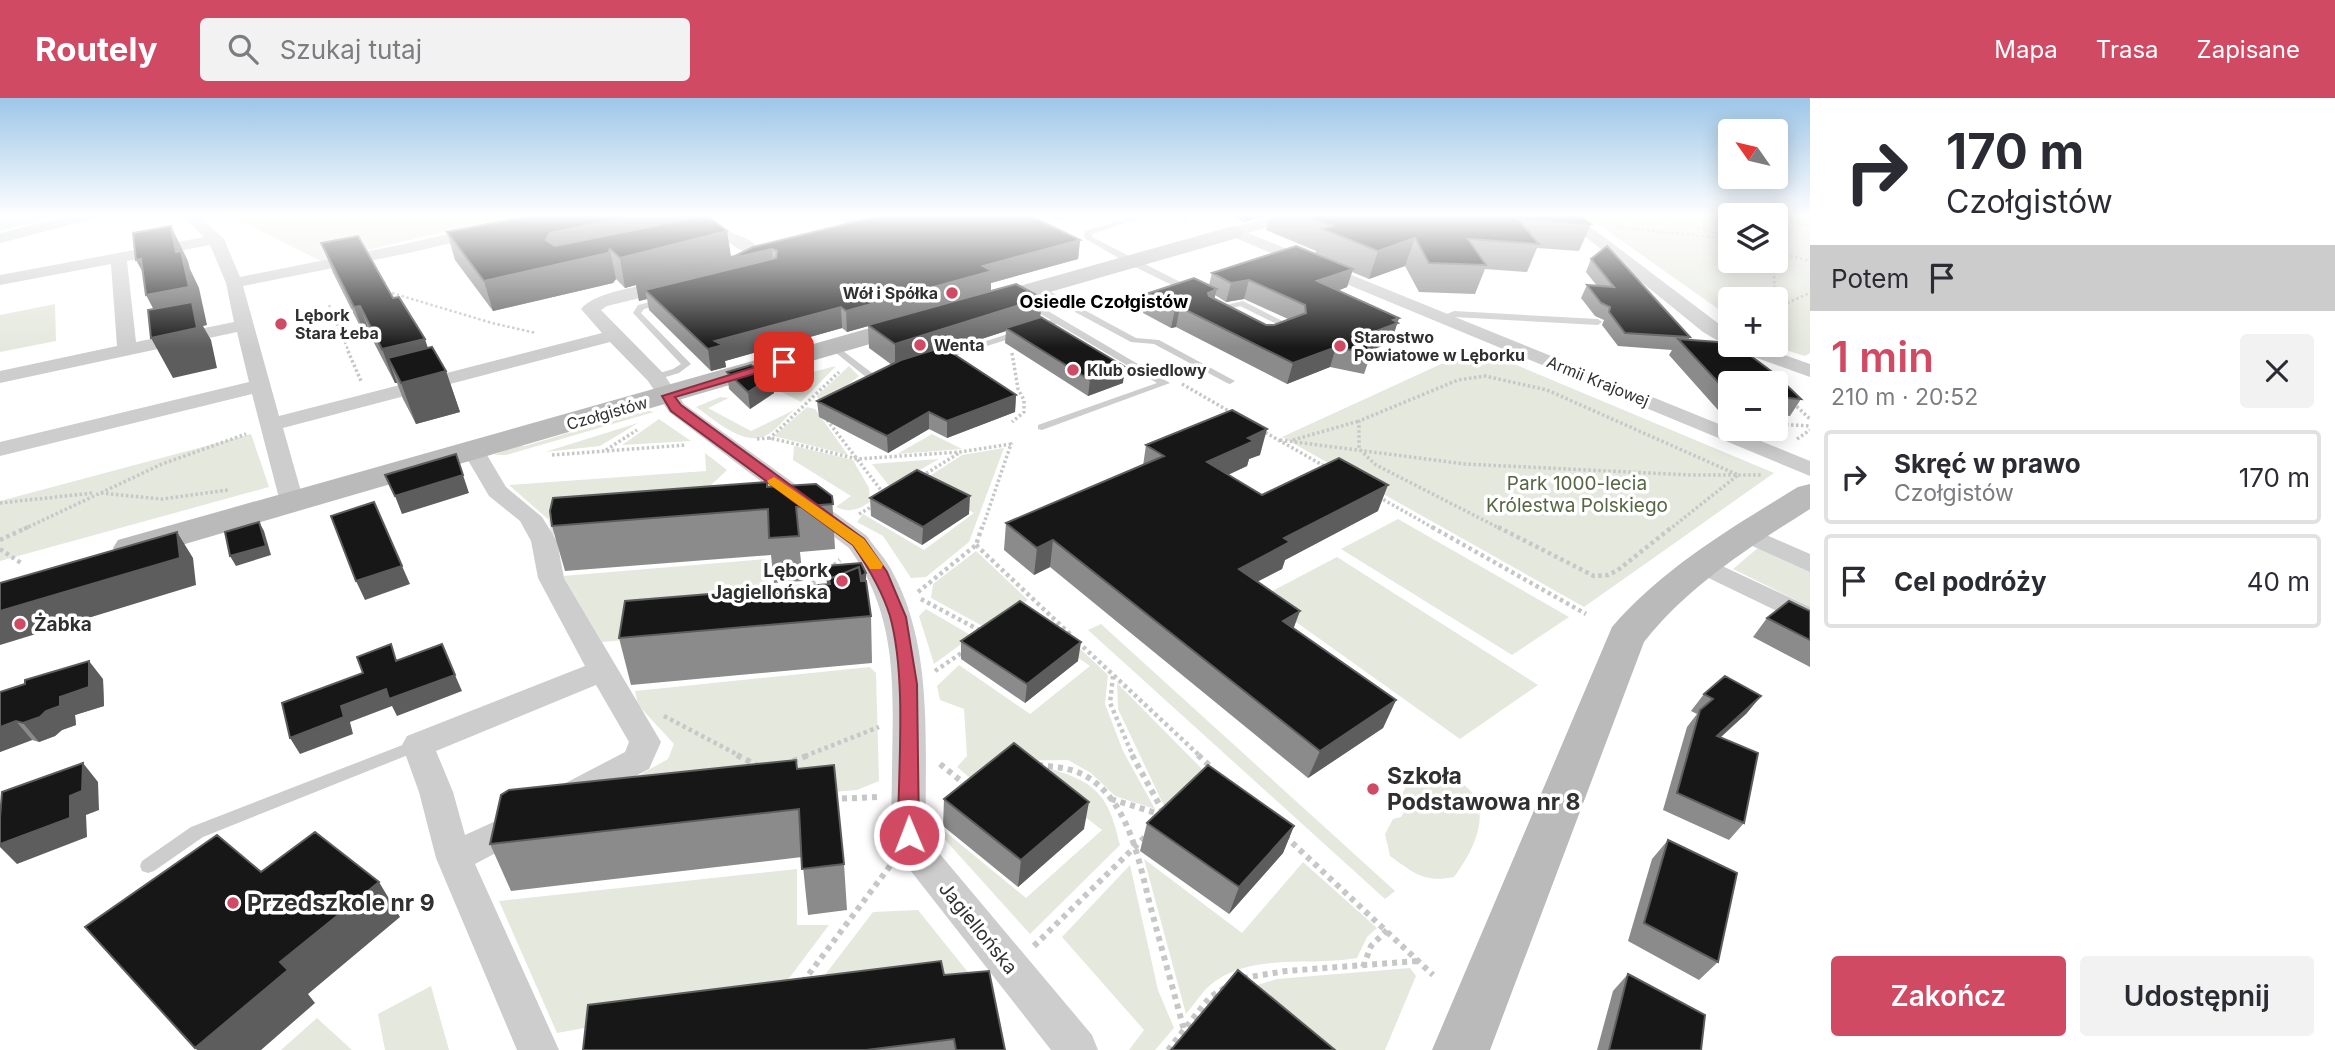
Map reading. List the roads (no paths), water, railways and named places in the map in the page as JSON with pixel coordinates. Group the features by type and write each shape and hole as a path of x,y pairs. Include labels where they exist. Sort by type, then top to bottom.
{"street":[{"path":"0,280 111,259"},
{"path":"119,259 127,349"},
{"path":"224,259 234,283 258,386 292,502"},
{"path":"234,283 352,259"},
{"path":"718,273 752,259"},
{"name":"Czołgistów","path":"106,555 473,450 662,386 840,356 944,315 1137,259"},
{"name":"Armii Krajowej","path":"1301,259 1810,469"},
{"path":"1623,259 1718,333"},
{"name":"Jagiellońska","path":"692,279 601,302 590,309 662,386 676,408 858,542 880,572 898,617 908,684 909,835 915,850 1077,1050"},
{"path":"0,377 244,325"},
{"path":"271,425 614,335"},
{"path":"1772,357 1810,371"},
{"path":"0,449 258,386"},
{"path":"454,858 638,760 645,742 551,578 544,541 530,517 497,491 473,450"},
{"path":"1461,1050 1626,637 1639,619 1703,565 1746,534 1791,484"},
{"path":"1746,534 1810,564"},
{"path":"1703,565 1810,618"},
{"path":"538,1050 454,858 436,792 418,745 602,671"}],"lane":[{"path":"1128,259 1199,295"},
{"path":"1025,291 1058,321 1165,383 1042,427"},
{"path":"1025,291 1133,340 1156,342 1230,381"},
{"path":"662,386 687,364 637,310 672,298"},
{"path":"1210,300 1226,308"},
{"path":"1210,313 1240,303 1295,329 1285,333"},
{"path":"1444,317 1454,314 1598,322"},
{"path":"926,362 1058,321"},
{"path":"840,356 873,379 887,375"},
{"path":"148,866 197,832 418,745"}],"place":[{"name":"Wół i Spółka","path":"952,293"},
{"name":"Lębork Stara Łeba","path":"281,324"},
{"name":"Wenta","path":"920,345"},
{"name":"Starostwo Powiatowe w Lęborku","path":"1340,346"},
{"name":"Klub osiedlowy","path":"1073,370"},
{"name":"Lębork Jagiellońska","path":"842,581"},
{"name":"Żabka","path":"20,624"},
{"name":"Szkoła Podstawowa nr 8","path":"1373,789"},
{"name":"Przedszkole nr 9","path":"233,903"}],"district":[{"name":"Osiedle Czołgistów","path":"1104,301"}],"park label":[{"name":"Park 1000-lecia Królestwa Polskiego","path":"1577,494"}]}
